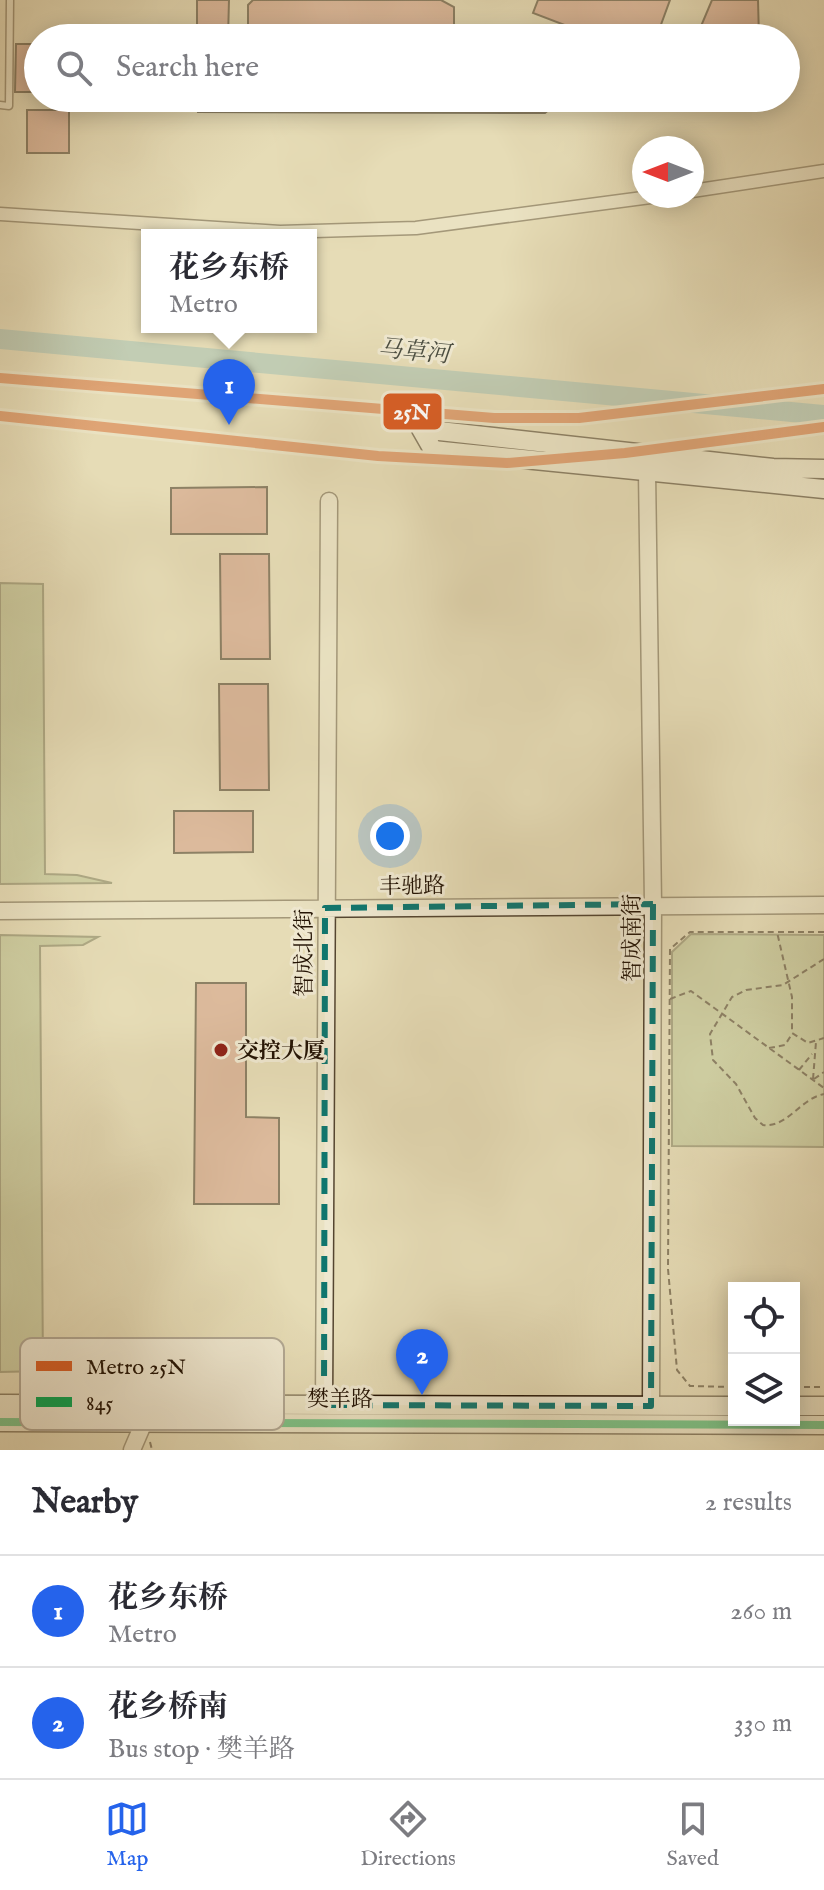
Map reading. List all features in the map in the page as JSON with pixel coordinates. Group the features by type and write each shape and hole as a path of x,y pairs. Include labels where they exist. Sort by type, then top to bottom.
{"main road":[{"path":"824,469 773,468 421,429 433,450 824,489"},
{"name":"樊羊路","path":"0,1404 20,1404"},
{"name":"樊羊路","path":"284,1405 728,1406"},
{"path":"800,1406 824,1406"},
{"name":"樊羊路","path":"284,1423 824,1425"}],"street":[{"path":"704,189 824,171"},
{"path":"317,231 416,228 632,199"},
{"path":"0,214 233,229"},
{"name":"智成南街","path":"647,471 653,904 651,1406"},
{"name":"智成北街","path":"324,1405 329,501"},
{"name":"丰驰路","path":"0,911 824,905"},
{"path":"132,1450 141,1430"}],"lane":[{"path":"0,105 9,106 10,0"},
{"path":"0,42 10,42"}],"path":[{"path":"769,1048 785,1045 792,1033 789,982 777,932"},
{"path":"728,1387 690,1386 679,1378 677,1370 668,1269 670,949 683,934 824,932"},
{"path":"824,959 789,982 746,990 732,997 710,1034 710,1052 718,1067 745,1095 758,1122 768,1126 780,1124 799,1105 824,1094"},
{"path":"669,999 691,991 824,1088"},
{"path":"792,1033 808,1043 824,1038"},
{"path":"813,1080 816,1042"},
{"path":"799,1070 813,1053"},
{"path":"813,1080 824,1072"},
{"path":"800,1387 824,1387"}],"highlighted area":[{"path":"653,904 651,1406 324,1405 325,908"}],"green space":[{"path":"0,583 43,584 45,874 77,875 112,883 0,884"},
{"path":"691,934 824,935 824,1147 672,1146 672,952"},
{"path":"0,935 98,937 83,945 40,946 43,1338 20,1338 20,1372 0,1372"}],"building":[{"path":"197,0 229,0 228,24 197,24"},
{"path":"253,0 441,0 454,7 454,24 248,24 248,5"},
{"path":"538,0 670,0 661,24 562,24 533,13"},
{"path":"712,0 758,0 759,24 702,24"},
{"path":"16,44 24,44 24,92 15,92"},
{"path":"27,112 69,112 69,153 27,153"},
{"path":"198,112 546,112 545,113"},
{"path":"267,487 267,534 171,534 171,488"},
{"path":"220,554 269,554 270,659 221,659"},
{"path":"219,684 268,684 269,790 220,790"},
{"path":"174,811 253,811 253,852 174,853"},
{"name":"交控大厦","path":"196,983 246,983 246,1117 279,1118 279,1204 194,1204"}],"waterway":[{"name":"马草河","path":"0,339 824,415"}],"metro line":[{"name":"25N","path":"0,378 494,418 579,418 824,389"},
{"name":"25N","path":"0,416 378,456 507,463 625,453 824,427"}],"transit line":[{"name":"845","path":"0,1422 20,1422"},
{"name":"845","path":"284,1423 824,1425"}],"place":[{"name":"花乡东桥","path":"229,425"},
{"name":"交控大厦","path":"221,1050"},
{"name":"花乡桥南","path":"422,1395"}]}
